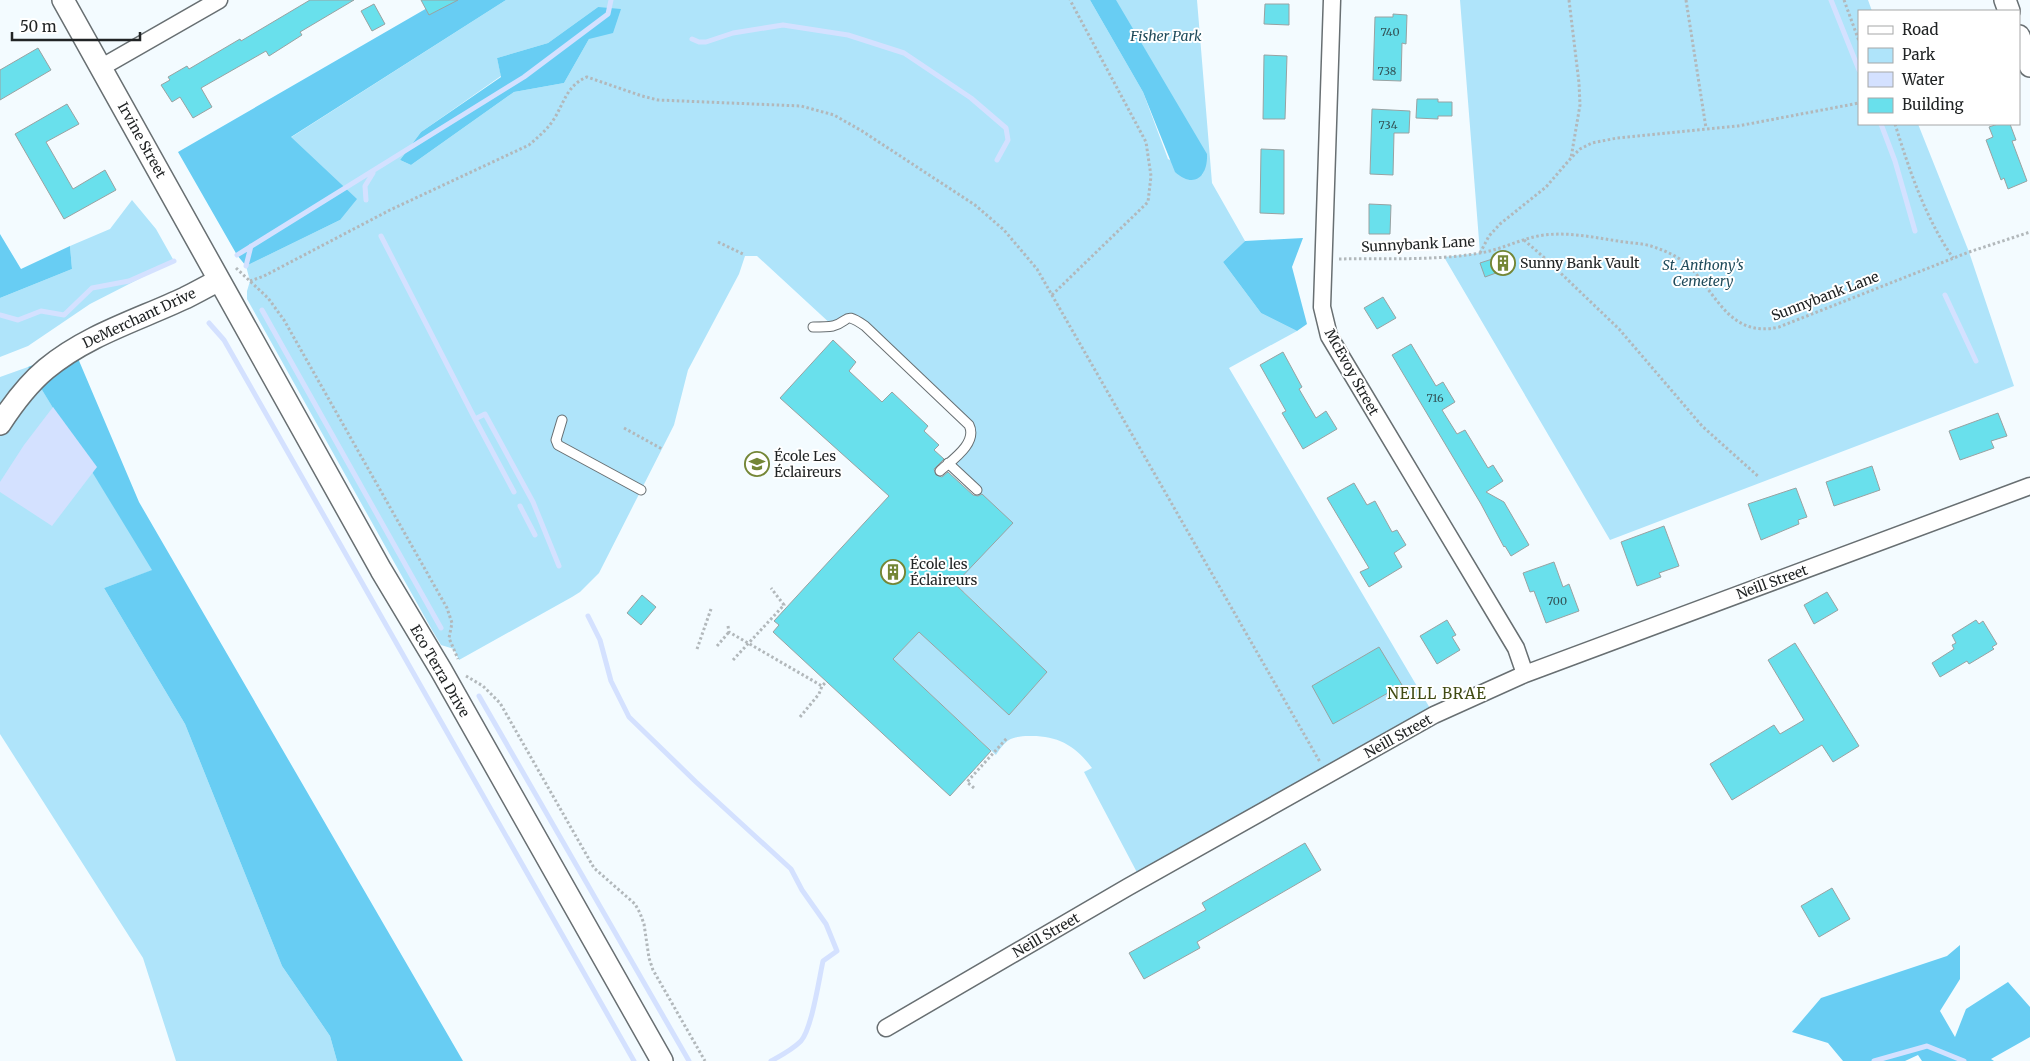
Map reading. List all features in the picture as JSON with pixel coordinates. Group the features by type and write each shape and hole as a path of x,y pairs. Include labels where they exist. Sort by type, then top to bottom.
{"street":[{"name":"Irvine Street","path":"64,0 219,280"},
{"path":"102,67 218,0"},
{"name":"McEvoy Street","path":"1332,0 1322,307 1329,336 1516,648 1525,674"},
{"path":"2020,39 2030,66"},
{"name":"DeMerchant Drive","path":"0,424 34,381 46,369 74,349 92,338 186,298 219,280"},
{"name":"Eco Terra Drive","path":"219,280 380,570 441,670 662,1061"},
{"name":"Neill Street","path":"886,1028 1128,887 1434,715 1525,674 2030,486"}],"lane":[{"path":"813,327 833,326 843,320 855,319 865,326 969,425 972,430 967,445 940,471"},
{"path":"562,420 556,440 558,445 641,490"},
{"path":"948,463 977,490"}],"path":[{"path":"1052,295 1148,202 1151,176 1146,142 1070,0"},
{"path":"1569,0 1580,105 1570,158"},
{"path":"1686,0 1706,128"},
{"path":"1844,0 1858,38"},
{"path":"250,281 264,276 390,210 529,145 544,133 570,89 578,80 587,77 658,100 801,106 834,115 975,205 1004,230 1037,269 1328,776"},
{"path":"1480,253 1489,236 1500,224 1546,187 1580,149 1604,140 1738,126 1858,103"},
{"path":"1896,125 1910,173 1927,213 1936,234 1953,258"},
{"name":"Sunnybank Lane","path":"1324,259 1444,257 1480,253 1524,240 1554,234 1570,234 1649,246 1679,258 1691,268 1728,315 1740,324 1766,330 1953,258 2030,232"},
{"path":"1524,240 1548,260 1619,329 1702,426 1759,477"},
{"path":"718,242 745,255"},
{"path":"234,264 268,298 284,320 447,608 452,623 449,638 454,649"},
{"path":"624,428 662,448"},
{"path":"733,660 784,605 771,588"},
{"path":"698,649 711,608"},
{"path":"728,626 729,632 822,686"},
{"path":"717,646 729,632"},
{"path":"466,675 483,686 500,703 594,868 635,904 644,924 649,958 653,970 704,1061"},
{"path":"800,716 819,694 826,682"},
{"path":"974,788 968,782 1007,738"}],"green space":[{"name":"Fisher Park","path":"506,0 1090,0 1143,92 1168,159 1202,175 1204,171 1105,0 1197,0 1212,183 1245,241 1223,262 1261,313 1297,331 1229,368 1434,715 1141,880 1084,772 1092,768 1079,753 1064,743 1048,737 1028,736 1015,737 1009,740 996,755 893,659 919,632 1009,715 1047,672 964,592 950,589 1012,523 948,463 967,445 971,430 855,319 833,326 757,256 745,256 739,274 688,370 674,425 599,573 580,592 572,597 459,660 454,649 441,645 432,630 247,299 250,281 246,266 340,220 290,138","holes":["598,7 589,39 564,83 514,92 411,165 400,160 421,132 501,76 497,58 548,43"]},
{"name":"St. Anthony’s Cemetery","path":"1460,0 1868,0 1872,10 1858,10 1858,125 1918,125 1969,252 2014,386 1610,540 1444,257 1480,253"},
{"path":"132,200 156,229 174,261 90,304 28,346 0,357 0,298 72,269 70,246 110,229"},
{"path":"28,367 153,570 104,588 185,724 282,966 330,1036 337,1061 176,1061 143,958 0,734 0,377"}],"shaded area":[{"path":"441,0 506,0 291,137 357,199 340,220 246,266 237,255 178,152"},
{"path":"1090,0 1116,0 1207,154 1205,169 1198,178 1188,180 1175,172 1143,92"},
{"path":"598,7 621,9 613,33 589,39 564,83 514,92 411,165 400,160 421,132 501,77 497,58 548,43"},
{"path":"0,234 21,269 70,246 72,269 0,298"},
{"path":"1303,238 1292,267 1307,324 1297,331 1261,313 1223,262 1245,241"},
{"path":"74,349 139,502 463,1061 337,1061 330,1036 282,966 185,724 104,588 152,570 28,367"},
{"path":"1960,945 1960,979 1940,1011 1955,1037 1966,1009 2008,982 2030,1007 2030,1037 1991,1059 1994,1061 1922,1061 1918,1055 1905,1061 1843,1061 1828,1043 1792,1032 1821,998 1947,956"}],"water":[{"path":"53,407 97,467 52,526 0,492 0,482 24,445"}],"building":[{"path":"310,0 354,0 300,32 302,35 269,56 266,51 201,88 212,107 193,118 180,97 172,102 161,85 170,80 168,77 187,66 189,69 240,39 241,41"},
{"path":"421,0 458,0 429,15"},
{"path":"374,4 385,24 372,31 361,11"},
{"path":"1265,4 1289,4 1289,25 1264,24"},
{"path":"1393,14 1407,15 1406,44 1402,43 1401,81 1373,80 1375,17 1393,17"},
{"path":"38,48 51,70 0,100 0,70"},
{"path":"1264,55 1287,56 1285,119 1263,119"},
{"path":"1417,99 1438,99 1438,102 1452,102 1452,116 1438,116 1438,119 1416,118"},
{"path":"67,104 79,124 46,142 73,189 105,170 116,190 64,219 15,134"},
{"path":"1372,109 1410,111 1409,133 1394,133 1393,175 1370,174"},
{"path":"2010,125 2016,140 2012,141 2027,181 2008,189 2004,178 2001,180 1986,140 1993,137 1989,127"},
{"path":"1261,149 1284,150 1284,214 1260,213"},
{"path":"1369,204 1391,205 1390,234 1369,234"},
{"name":"Sunny Bank Vault","path":"1511,253 1515,266 1485,277 1480,263"},
{"path":"1383,297 1396,318 1377,329 1364,308"},
{"name":"École les Éclaireurs","path":"833,340 856,362 849,371 882,402 892,392 928,426 924,431 939,445 934,450 944,459 934,469 936,475 942,477 948,472 973,495 978,496 982,494 1013,523 955,584 1047,672 1009,715 919,632 893,659 991,751 950,796 773,632 779,625 774,621 889,496 780,398"},
{"path":"1411,344 1436,386 1443,382 1455,402 1442,410 1457,434 1465,430 1488,468 1493,465 1503,481 1486,492 1504,502 1529,545 1511,556 1392,355"},
{"path":"1283,352 1302,387 1299,389 1316,418 1326,411 1337,429 1303,449 1282,413 1286,411 1260,365"},
{"path":"1998,413 2007,436 1991,441 1994,448 1960,460 1949,431"},
{"path":"1872,466 1880,490 1834,506 1826,482"},
{"path":"1354,483 1367,505 1375,501 1392,532 1397,530 1406,545 1394,553 1402,567 1369,587 1360,572 1369,568 1327,498"},
{"path":"1796,488 1807,517 1798,520 1799,524 1761,540 1748,504"},
{"path":"1664,526 1679,566 1659,573 1661,577 1637,586 1621,542"},
{"path":"1554,562 1563,587 1569,584 1579,611 1546,623 1534,591 1530,592 1523,573"},
{"path":"1827,592 1838,610 1814,624 1804,605"},
{"path":"642,595 656,607 641,625 627,613"},
{"path":"1447,620 1456,635 1452,637 1460,650 1437,664 1420,636"},
{"path":"1976,620 1979,624 1983,621 1997,644 1992,647 1994,649 1969,664 1967,661 1940,677 1932,663 1954,649 1952,645 1956,643 1952,635"},
{"path":"1795,643 1859,746 1833,762 1822,745 1732,800 1710,764 1774,725 1780,734 1804,720 1768,660"},
{"path":"1379,647 1402,685 1333,724 1312,686"},
{"path":"1305,843 1321,870 1197,942 1200,948 1144,979 1129,953 1206,910 1202,903"},
{"path":"1832,888 1850,919 1819,937 1801,906"}],"waterway":[{"path":"237,255 524,77 608,14 611,0"},
{"path":"1831,0 1858,68"},
{"path":"692,39 706,42 733,33 783,25 848,35 904,53 971,98 1006,128 1008,140 997,160"},
{"path":"1881,125 1895,161 1915,231"},
{"path":"366,200 365,186 373,173"},
{"path":"381,236 475,419 485,414 533,502 559,566"},
{"path":"246,266 251,246"},
{"path":"0,315 18,320 41,311 64,315 92,288 129,281 174,261"},
{"path":"1945,295 1976,361"},
{"path":"262,310 441,628"},
{"path":"209,323 224,340 634,1061"},
{"path":"475,419 514,492"},
{"path":"520,506 535,535"},
{"path":"588,616 600,640 611,681 629,717 696,782 791,869 802,890 826,924 837,951 823,961 809,1026 801,1041 771,1061"},
{"path":"479,696 689,1061"},
{"path":"1874,1061 1927,1046 1964,1061"}],"place":[{"name":"Sunny Bank Vault","path":"1503,263"},
{"name":"École Les Éclaireurs","path":"757,464"},
{"name":"École les Éclaireurs","path":"893,572"}],"district":[{"name":"NEILL BRAE","path":"1437,693"}]}
